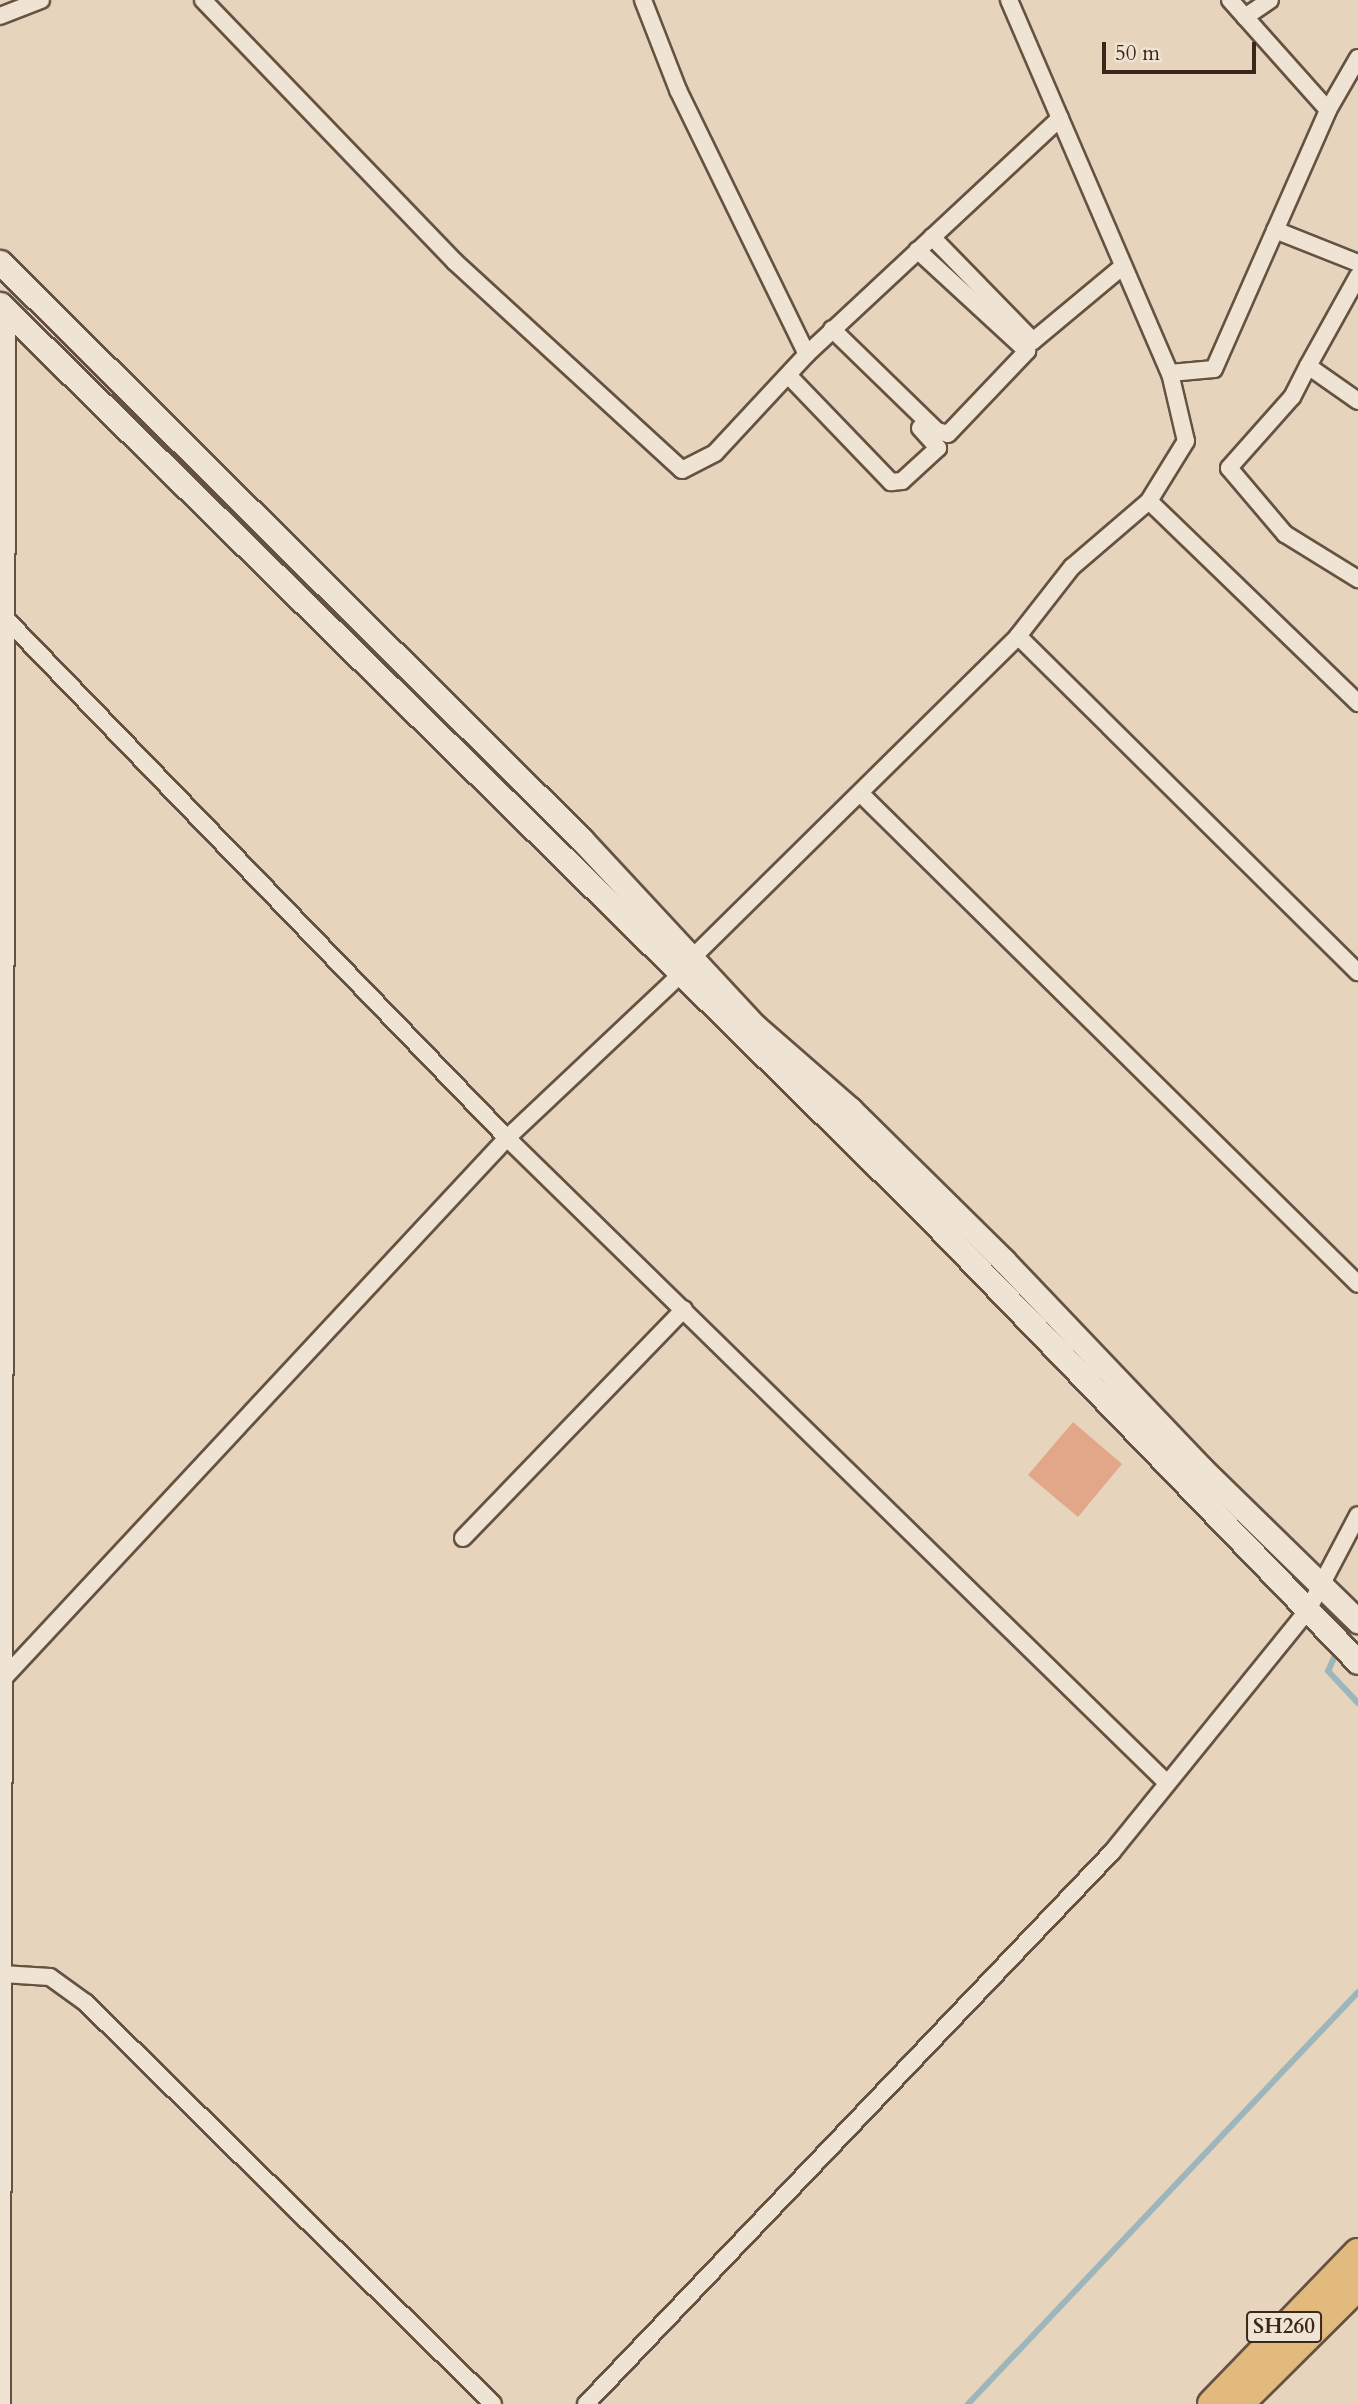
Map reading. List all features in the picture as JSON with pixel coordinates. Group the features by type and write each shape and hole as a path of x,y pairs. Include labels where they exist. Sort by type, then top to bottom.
{"highway":[{"name":"SH260","path":"1212,2404 1358,2253"},
{"path":"1239,2404 1358,2286"}],"street":[{"path":"0,16 41,0"},
{"path":"203,0 454,261 682,470 715,453 828,333 1060,118"},
{"path":"643,0 678,90 807,354"},
{"path":"2,1680 507,1138 686,967 1018,636 1072,567 1149,501 1186,441 1170,373 1009,0"},
{"path":"1230,0 1328,110"},
{"path":"1245,18 1269,0"},
{"path":"1170,373 1214,369 1328,110 1358,58"},
{"path":"1275,230 1358,263"},
{"path":"932,237 1033,341 1124,266"},
{"path":"828,333 937,431 948,434 1027,351 917,250"},
{"path":"0,262 582,840 686,967 850,1109 995,1252 1202,1469 1358,1621"},
{"path":"1358,276 1292,397 1229,468 1285,534 1358,579"},
{"path":"2,2404 1,1810 9,622 4,308 24,287"},
{"path":"4,308 686,967 1358,1662"},
{"path":"788,374 891,482 902,481 934,452 936,444 828,333"},
{"path":"1308,366 1358,401"},
{"path":"1149,501 1358,703"},
{"path":"9,622 507,1138 1167,1783"},
{"path":"1018,636 1358,972"},
{"path":"860,793 1358,1284"},
{"path":"463,1538 684,1309"},
{"path":"586,2404 1112,1852 1308,1610 1358,1515"},
{"path":"2,1974 50,1977 86,2003 493,2404"}],"building":[{"path":"1073,1422 1122,1464 1078,1517 1028,1475"}],"waterway":[{"path":"1338,1648 1328,1671 1358,1703"},
{"path":"968,2404 1358,1992"}]}
